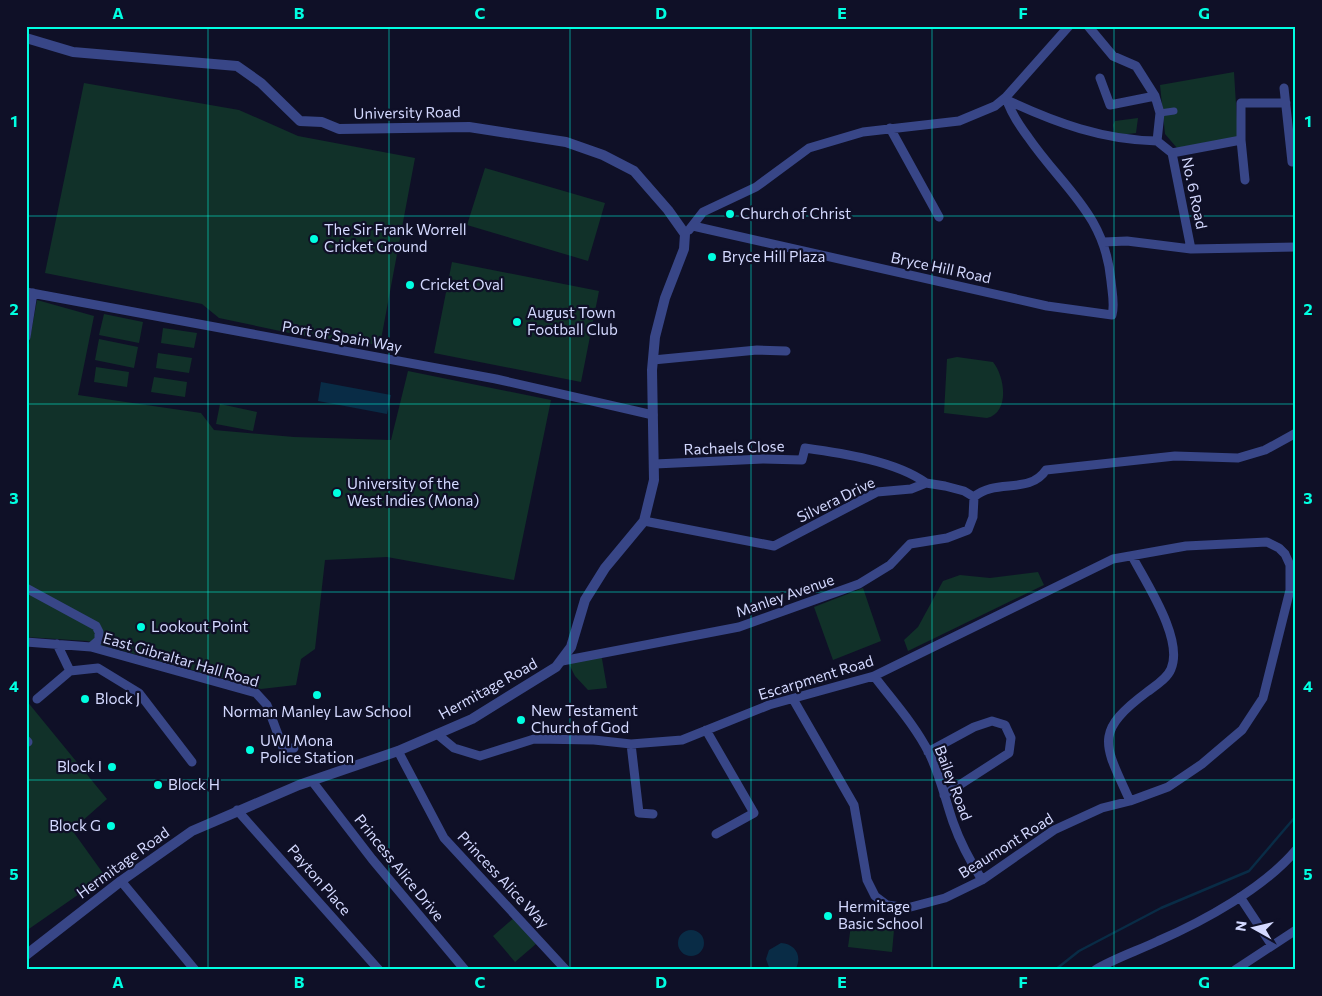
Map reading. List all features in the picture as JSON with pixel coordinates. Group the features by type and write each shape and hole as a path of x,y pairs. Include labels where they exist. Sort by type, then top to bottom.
{"street":[{"path":"685,234 693,226 696,217 702,212 756,187 809,148 862,132 959,121 995,106 1007,99 1069,26"},
{"path":"1007,99 1098,135 1123,140 1157,141 1160,113 1155,96 1136,66 1113,56 1088,26"},
{"name":"University Road","path":"26,38 73,52 238,66 261,83 300,121 322,122 339,129 469,127 566,142 603,155 634,171 668,210 685,234"},
{"path":"1100,78 1110,105 1155,96"},
{"path":"1284,88 1292,162"},
{"path":"1007,99 1017,121 1034,146 1084,206 1104,242 1127,241 1191,249 1296,247"},
{"path":"1245,180 1241,140 1241,103 1286,103"},
{"path":"1160,113 1174,111"},
{"path":"890,128 939,217"},
{"path":"1172,153 1241,140"},
{"name":"No. 6 Road","path":"1157,141 1172,153 1191,249"},
{"name":"Bryce Hill Road","path":"693,226 1047,306 1110,316 1113,313 1113,305 1104,242"},
{"name":"Hermitage Road","path":"26,955 121,881 192,831 298,785 312,782 398,751 472,719 538,679 562,661 571,647 585,600 605,568 644,521 651,500 655,464 653,360 655,337 665,298 684,249 685,234"},
{"path":"26,337 30,292"},
{"name":"Port of Spain Way","path":"30,292 496,379 653,415"},
{"path":"653,360 757,350 786,351"},
{"path":"974,497 990,487 1025,484 1041,477 1046,470 1175,456 1238,458 1252,456 1296,433"},
{"name":"Rachaels Close","path":"655,464 763,459 802,460 805,448 834,452 897,469 916,476 926,483"},
{"name":"Silvera Drive","path":"644,521 774,546 877,492 910,489 926,483 951,487 974,497"},
{"name":"Manley Avenue","path":"562,661 739,627 859,584 890,565 910,544 947,538 968,530 974,517 974,497"},
{"name":"Escarpment Road","path":"438,734 454,748 480,756 534,739 594,740 631,744 682,740 769,705 874,676 1032,599 1070,578 1113,559 1186,546 1267,542 1279,548"},
{"name":"Beaumont Road","path":"793,699 854,805 866,880 874,896 887,905 907,908 945,898 982,880 1054,830 1102,808 1130,801 1168,786 1202,764 1242,730 1263,698 1290,590 1290,565 1285,554 1279,548"},
{"path":"1130,801 1108,745 1110,728 1119,715 1160,683 1171,669 1173,655 1167,624 1132,556"},
{"path":"26,588 96,626 100,632 99,640 91,647"},
{"name":"East Gibraltar Hall Road","path":"26,642 91,647 256,694 267,706 283,748 294,748"},
{"path":"57,644 70,671"},
{"path":"38,699 70,671 98,668 140,693 192,762"},
{"name":"Bailey Road","path":"874,676 912,725 928,752 953,823 968,858 982,880"},
{"path":"928,752 974,727 992,721 1005,725 1012,738 1009,752 944,795"},
{"path":"706,730 754,813 716,834"},
{"path":"631,744 639,814 653,814"},
{"name":"Princess Alice Way","path":"398,751 444,838 566,970"},
{"name":"Princess Alice Drive","path":"312,782 372,859 465,970"},
{"name":"Payton Place","path":"237,810 379,970"},
{"path":"1095,970 1110,961 1177,932 1240,897 1263,880 1296,850"},
{"path":"121,881 195,970"},
{"path":"1240,897 1271,944"},
{"path":"1235,970 1271,944 1296,930"}],"green space":[{"path":"1234,72 1238,137 1177,148 1165,134 1160,85"},
{"path":"84,83 239,110 298,136 415,158 380,345 299,335 219,318 202,304 45,273"},
{"path":"1138,118 1136,133 1115,134 1113,125 1115,121"},
{"path":"485,168 605,203 588,261 467,225"},
{"name":"August Town Football Club","path":"452,262 599,291 581,382 434,353"},
{"path":"37,300 94,316 78,395 201,413 214,430 294,437 391,440 408,371 551,400 514,580 387,557 325,560 315,649 301,659 296,685 261,689 87,641 26,637 26,361"},
{"path":"104,314 143,322 139,343 99,335"},
{"path":"163,328 197,333 194,348 161,343"},
{"path":"99,339 138,347 134,368 95,360"},
{"path":"158,353 192,358 189,373 156,368"},
{"path":"957,357 993,362 997,368 1002,385 1002,402 999,409 987,418 944,413 947,359"},
{"path":"96,367 129,372 127,387 94,382"},
{"path":"154,377 187,382 185,397 151,392"},
{"path":"220,404 257,412 253,431 216,424"},
{"path":"1038,572 1044,585 908,651 904,640 918,627 943,581 960,575 990,578"},
{"path":"863,588 881,641 833,660 814,607"},
{"path":"601,653 607,688 588,690 575,676 568,662"},
{"path":"26,700 107,799 72,830 105,876 26,931"},
{"path":"515,917 536,944 515,962 493,936"},
{"path":"851,925 894,930 892,952 848,947"}],"water":[{"path":"321,382 391,395 387,414 318,401"},
{"path":"691,930 701,933 704,943 701,953 691,956 681,953 678,943 681,933"},
{"path":"781,943 791,946 797,952 798,960 795,970 770,970 766,959 769,950"}],"waterway":[{"path":"1055,970 1079,951 1161,908 1249,871 1296,816"}],"place":[{"name":"Church of Christ","path":"730,214"},
{"name":"The Sir Frank Worrell Cricket Ground","path":"314,239"},
{"name":"Bryce Hill Plaza","path":"712,257"},
{"name":"Cricket Oval","path":"410,285"},
{"name":"August Town Football Club","path":"517,322"},
{"name":"University of the West Indies (Mona)","path":"337,493"},
{"name":"Lookout Point","path":"141,627"},
{"name":"Norman Manley Law School","path":"317,695"},
{"name":"Block J","path":"85,699"},
{"name":"New Testament Church of God","path":"521,720"},
{"name":"UWI Mona Police Station","path":"250,750"},
{"name":"Block I","path":"112,767"},
{"name":"Block H","path":"158,785"},
{"name":"Block G","path":"111,826"},
{"name":"Hermitage Basic School","path":"828,916"}]}
